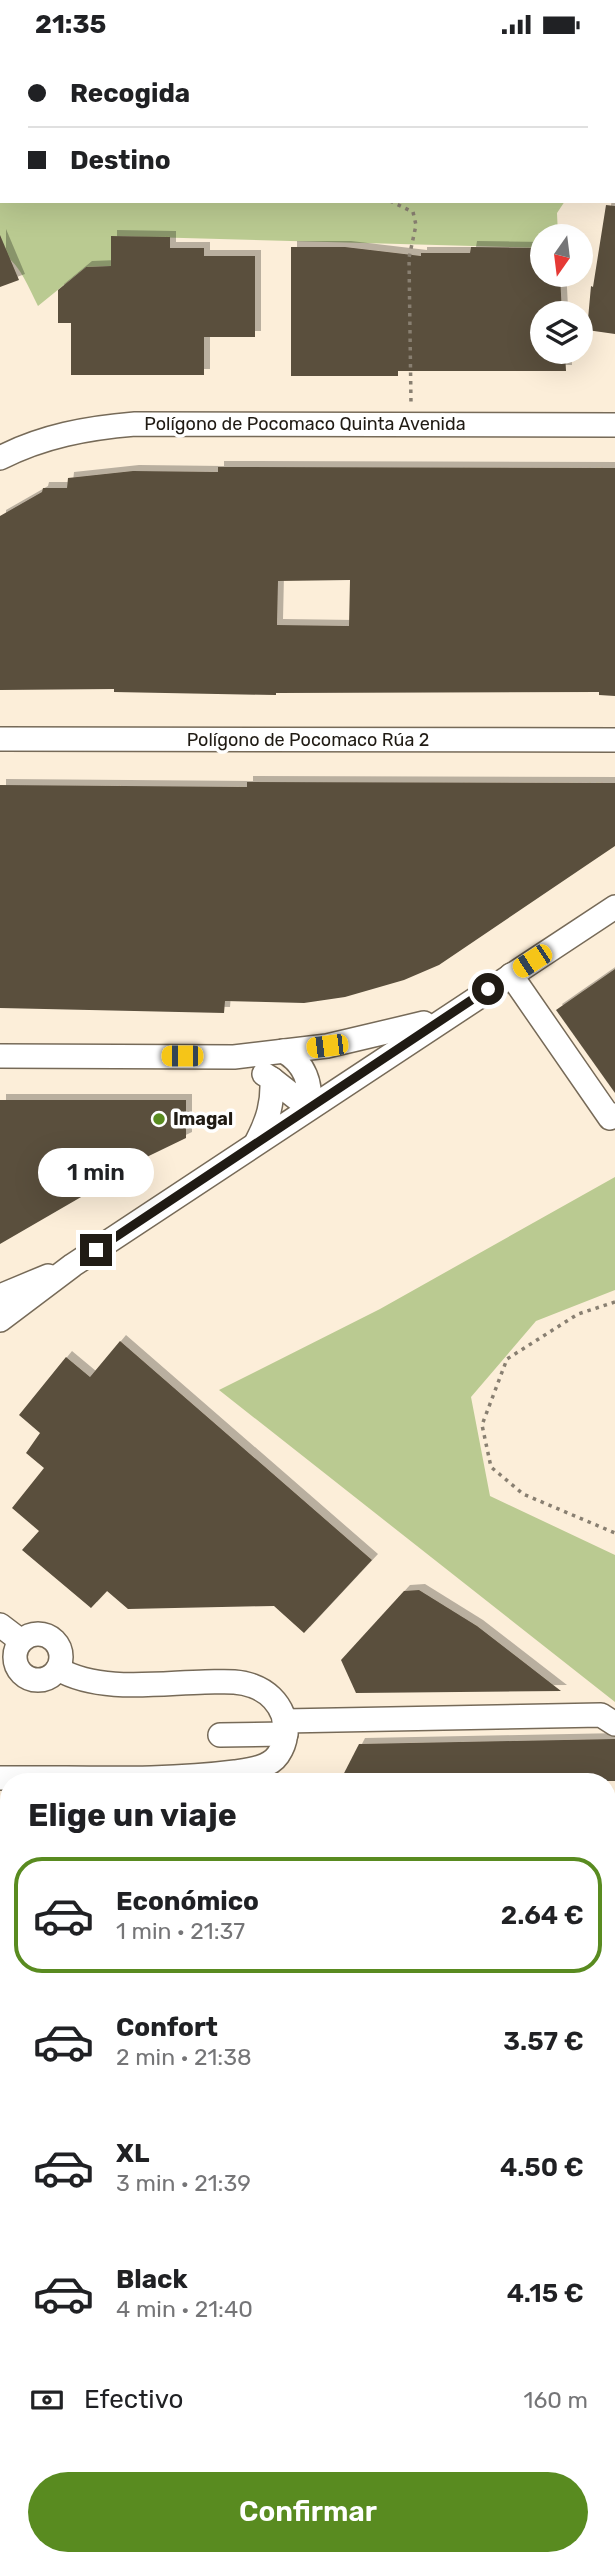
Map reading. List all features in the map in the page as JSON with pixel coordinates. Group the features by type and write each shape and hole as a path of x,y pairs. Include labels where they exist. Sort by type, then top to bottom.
{"street":[{"name":"Polígono de Pocomaco Quinta Avenida","path":"0,458 25,445 81,429 135,423 615,425"},
{"name":"Polígono de Pocomaco Rúa 2","path":"0,739 615,740"},
{"path":"0,1332 4,1303 74,1265 615,907"},
{"path":"511,975 610,1118 615,1115"},
{"path":"0,1056 234,1057 372,1038 442,1019"},
{"path":"283,1051 294,1057 306,1073 309,1108"},
{"path":"234,1057 272,1079 309,1108"},
{"path":"255,1144 268,1122 273,1098 272,1079"},
{"path":"0,1625 21,1641"},
{"path":"37,1633 50,1636 59,1644 62,1659 58,1669 48,1678 35,1680 23,1674 16,1663 16,1651 21,1641 37,1633"},
{"path":"58,1669 85,1679 124,1684 232,1682 254,1686 271,1697 283,1710 285,1727 277,1756 256,1769 227,1773"},
{"path":"220,1735 285,1727 601,1715 615,1724"}],"path":[{"path":"394,203 413,212 416,225 409,258 411,425"},
{"path":"615,1302 578,1314 507,1359 482,1425 491,1467 523,1494 615,1534"}],"green space":[{"path":"0,203 564,203 557,213 557,224 530,224 530,248 111,236 111,266 86,267 38,306 27,283 7,256 0,251"},
{"path":"615,1177 615,1290 536,1321 471,1397 490,1496 615,1555 615,1702 219,1390 380,1309"}],"building":[{"path":"606,205 615,206 615,334 593,331 593,301 590,301"},
{"path":"0,235 19,280 0,287"},
{"path":"111,236 170,237 170,248 204,248 204,256 255,256 255,337 204,337 204,375 71,375 71,323 58,323 58,290 86,267 111,266"},
{"path":"291,247 345,247 421,256 421,253 470,253 471,247 530,248 530,287 561,287 561,301 530,301 530,364 566,364 566,371 398,371 398,376 291,376"},
{"path":"218,467 615,468 615,696 599,695 599,692 276,695 114,692 114,689 0,690 0,516 42,492 43,488 67,488 68,478 133,471 218,472","holes":["350,580 349,626 277,625 278,581"]},
{"path":"247,782 615,783 615,846 439,965 404,980 345,997 304,1003 225,1001 224,1013 0,1008 0,785 247,787"},
{"path":"615,969 615,1093 556,1010"},
{"path":"0,1100 186,1100 186,1138 126,1167 126,1171 0,1244"},
{"path":"120,1341 372,1560 304,1633 274,1606 128,1609 107,1591 91,1608 22,1550 39,1531 12,1508 44,1468 26,1453 40,1433 19,1415 66,1357 90,1377"},
{"path":"419,1590 477,1626 561,1691 356,1693 341,1660 404,1591"},
{"path":"615,1739 615,1773 344,1773 359,1744"}],"place":[{"name":"Imagal","path":"159,1119"}],"route":[{"path":"96,1250 488,989"}]}
